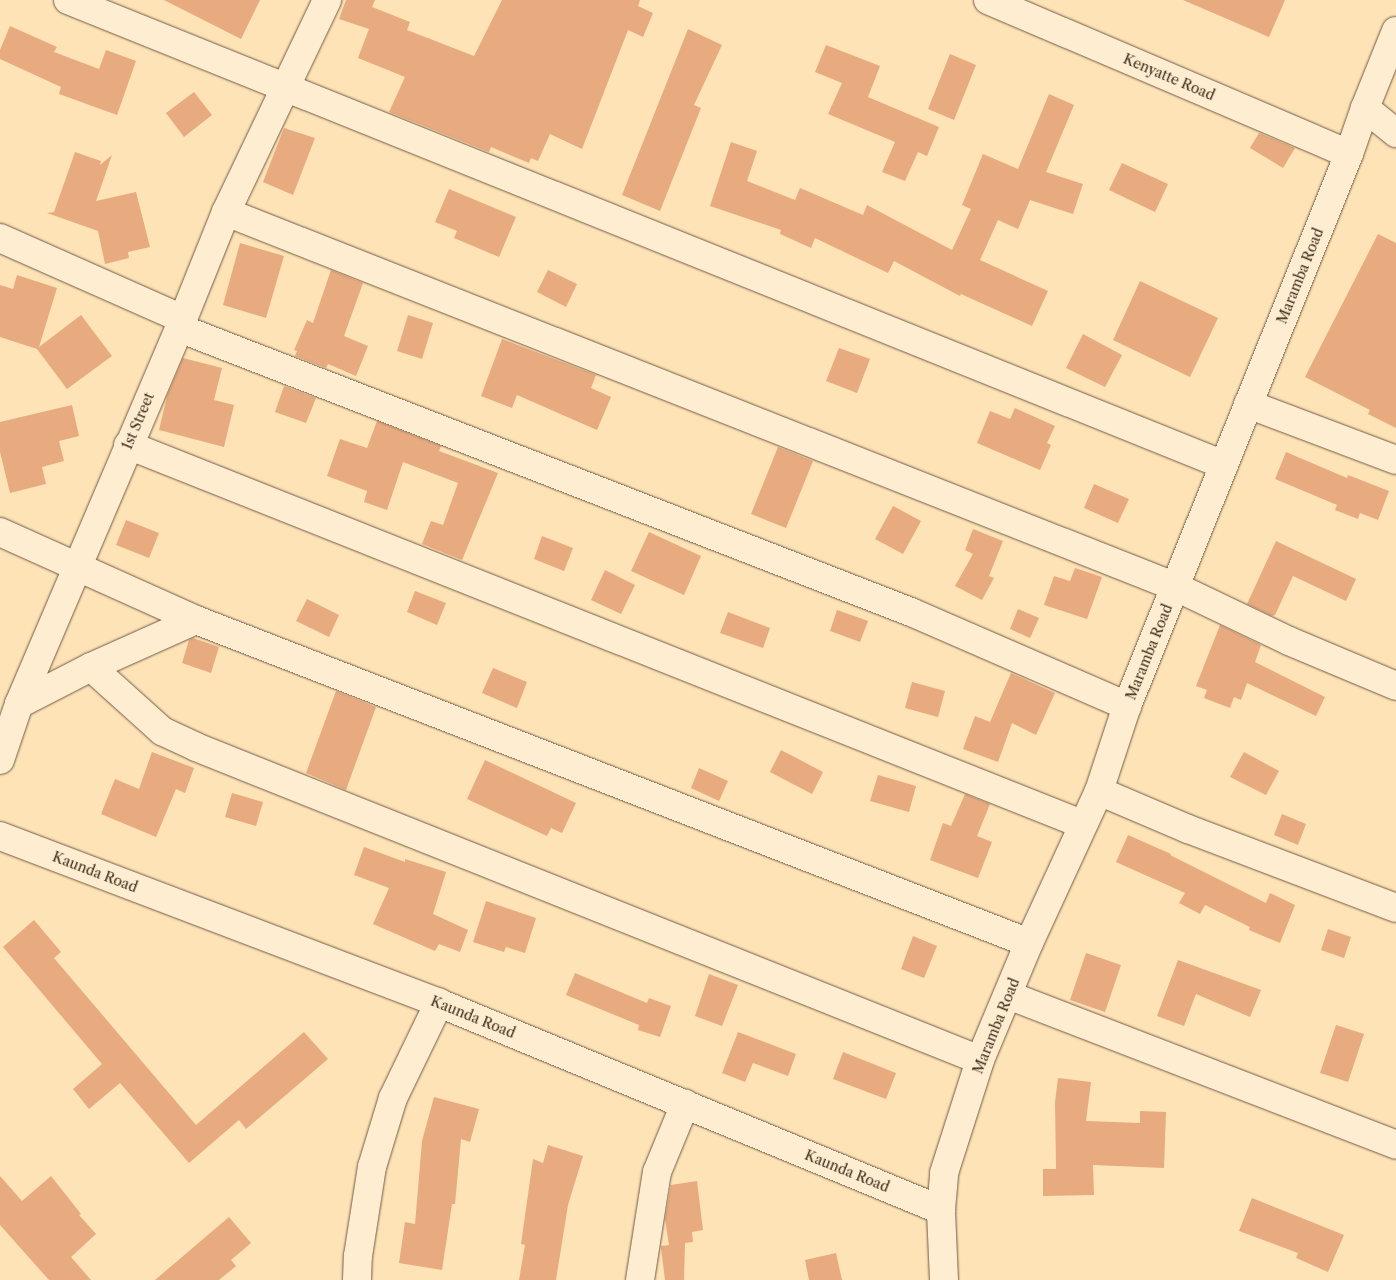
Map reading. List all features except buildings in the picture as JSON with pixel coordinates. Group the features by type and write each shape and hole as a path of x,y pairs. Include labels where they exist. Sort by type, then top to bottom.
{"street":[{"path":"68,0 1224,465"},
{"name":"1st Street","path":"0,760 19,704 181,323 226,212 327,0"},
{"name":"Kenyatte Road","path":"988,0 1350,154"},
{"name":"Maramba Road","path":"944,1280 941,1210 944,1173 980,1060 1082,824 1099,791 1127,706 1350,154 1365,108 1396,31"},
{"path":"1365,108 1396,133"},
{"path":"226,212 1176,587 1289,641 1396,686"},
{"path":"0,238 181,323 911,612 1127,706"},
{"path":"1248,404 1396,460"},
{"path":"128,445 1082,824"},
{"path":"0,532 78,565 196,620 1030,944"},
{"path":"19,704 91,667 196,620"},
{"path":"91,667 162,731 196,747 980,1060"},
{"path":"1099,791 1188,829 1396,908"},
{"name":"Kaunda Road","path":"0,836 440,1003 941,1210"},
{"path":"1008,995 1396,1145"},
{"path":"357,1280 358,1256 372,1167 393,1098 440,1003"},
{"path":"640,1280 658,1172 685,1104"}]}
